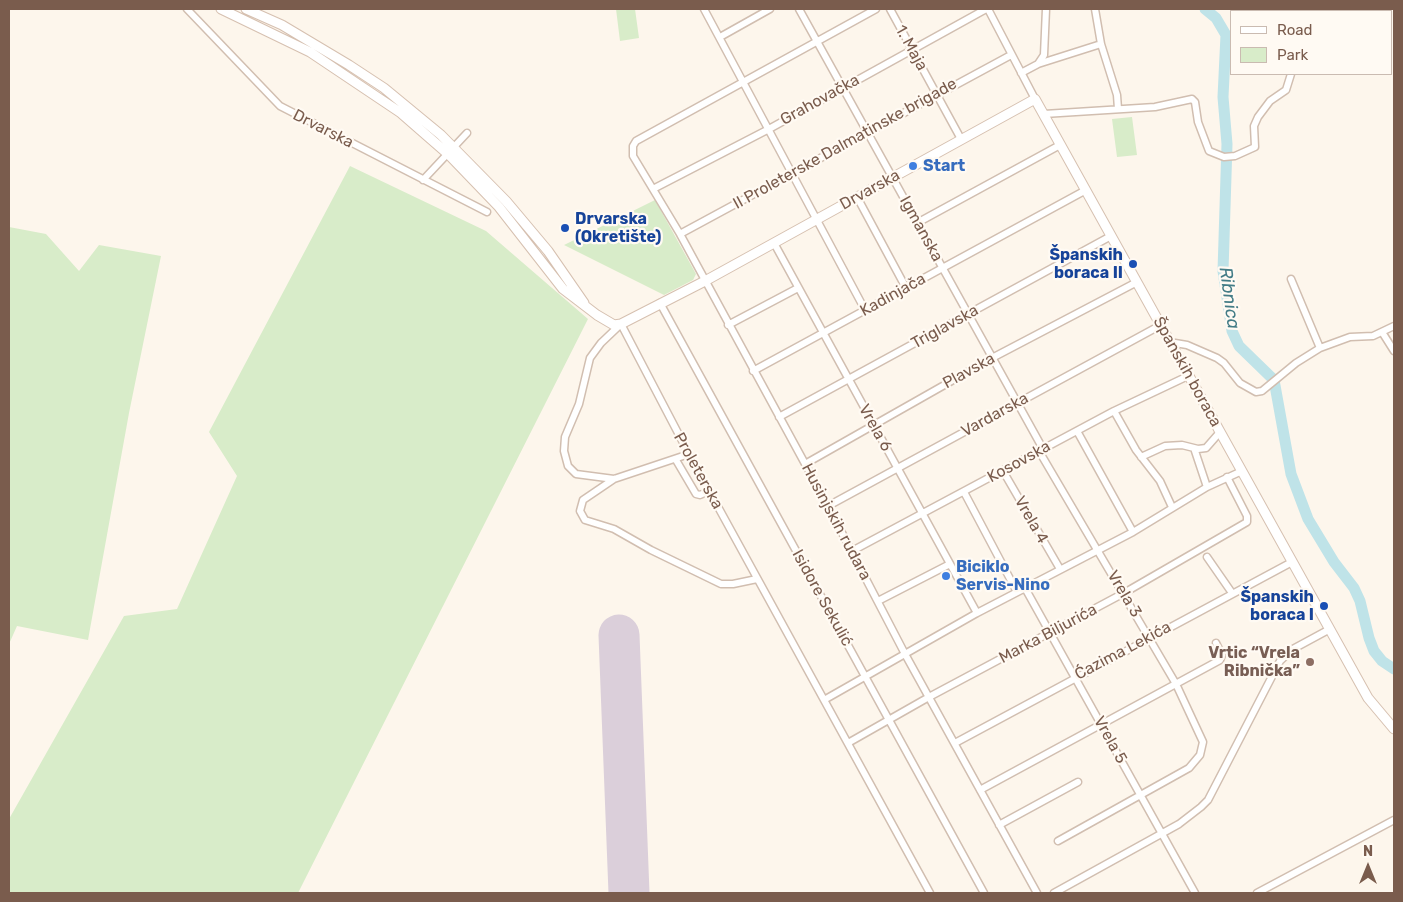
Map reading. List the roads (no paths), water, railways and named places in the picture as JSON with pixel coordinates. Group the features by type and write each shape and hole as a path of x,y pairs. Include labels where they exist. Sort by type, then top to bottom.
{"main road":[{"path":"222,9 310,52 401,113 451,150"},
{"path":"246,9 282,25 384,88 506,200 553,258 587,307 609,323 620,324 705,281"},
{"name":"Španskih boraca","path":"1036,99 1368,698 1394,729"},
{"name":"Drvarska","path":"705,281 1036,99"}],"street":[{"name":"Drvarska","path":"187,9 280,106 487,212"},
{"path":"704,9 865,310"},
{"path":"720,38 770,9"},
{"name":"Igmanska","path":"800,9 1041,450"},
{"path":"743,81 876,9"},
{"name":"1. Maja","path":"890,9 962,139"},
{"name":"Grahovačka","path":"653,189 768,129 987,9"},
{"name":"Španskih boraca","path":"987,9 1036,99"},
{"path":"1038,64 1044,55 1046,9"},
{"path":"1095,9 1101,44 1117,94 1118,109"},
{"path":"1021,73 1038,64 1101,44"},
{"name":"II Proleterske Dalmatinske brigade","path":"680,234 1011,55"},
{"path":"1044,114 1155,107 1192,99 1195,102 1198,122 1209,150 1224,157 1235,156 1255,148 1254,126 1258,117 1270,101 1286,90 1291,75"},
{"name":"Husinjskih rudara","path":"743,81 636,141 633,152 637,164 680,234 828,506 905,654 1037,893"},
{"path":"423,180 467,133"},
{"path":"917,223 1060,145"},
{"name":"Kadinjača","path":"753,371 1086,190"},
{"path":"857,197 906,288"},
{"name":"Triglavska","path":"778,417 1111,236"},
{"name":"Vrela 6","path":"774,243 977,613"},
{"path":"1291,279 1320,348"},
{"name":"Plavska","path":"805,464 992,358 1136,282"},
{"path":"728,325 798,288"},
{"name":"Isidore Sekulić","path":"660,303 984,893"},
{"path":"614,479 572,472 565,460 564,451 566,437 579,404 590,358 600,343 620,324"},
{"name":"Proleterska","path":"620,324 688,454 930,893"},
{"name":"Vardarska","path":"828,506 1161,325"},
{"path":"1169,342 1187,345 1217,358 1224,363 1240,383 1252,392 1260,392 1320,348 1350,337 1370,337 1394,326"},
{"path":"1382,332 1394,351"},
{"name":"Kosovska","path":"852,551 923,515 1114,411 1188,376"},
{"path":"1114,411 1142,457 1160,480 1172,507"},
{"path":"1077,431 1133,532"},
{"path":"1142,457 1165,446 1182,445 1206,448 1220,432"},
{"path":"1194,448 1207,487"},
{"name":"Vrela 3","path":"1041,450 1176,684 1202,740 1200,754 1192,766 1140,795"},
{"path":"688,454 676,460 614,479 583,500 580,511 585,520 614,529 651,550 721,584 733,584 757,578"},
{"path":"676,460 696,494 700,495 709,490"},
{"name":"Vrela 4","path":"1003,471 1060,569"},
{"path":"824,700 977,613 1133,532 1207,487 1242,471"},
{"name":"Marka Biljurića","path":"848,743 929,696 1124,593 1247,522 1247,516 1227,477"},
{"path":"964,492 1017,592"},
{"path":"1207,557 1232,593"},
{"name":"Ćazima Lekića","path":"955,743 1292,562"},
{"path":"878,601 950,564"},
{"name":"Vrela 5","path":"1025,588 1195,893"},
{"path":"1054,893 1190,817 1208,800 1280,661 1293,648 1330,629"},
{"path":"980,790 1220,660 1222,655 1216,643"},
{"path":"999,825 1078,782"},
{"path":"1058,841 1140,795"},
{"path":"1257,893 1394,820"}],"waterway":[{"name":"Ribnica","path":"1205,9 1216,18 1226,35 1223,97 1227,144 1223,271 1232,331 1239,346 1274,380 1291,474 1308,519 1334,562 1354,588 1360,601 1374,651 1382,661 1394,669"}],"place":[{"name":"Start","path":"913,166"},
{"name":"Drvarska (Okretište)","path":"565,228"},
{"name":"Španskih boraca II","path":"1133,264"},
{"name":"Biciklo Servis-Nino","path":"946,576"},
{"name":"Španskih boraca I","path":"1324,606"},
{"name":"Vrtic “Vrela Ribnička”","path":"1310,662"}]}
